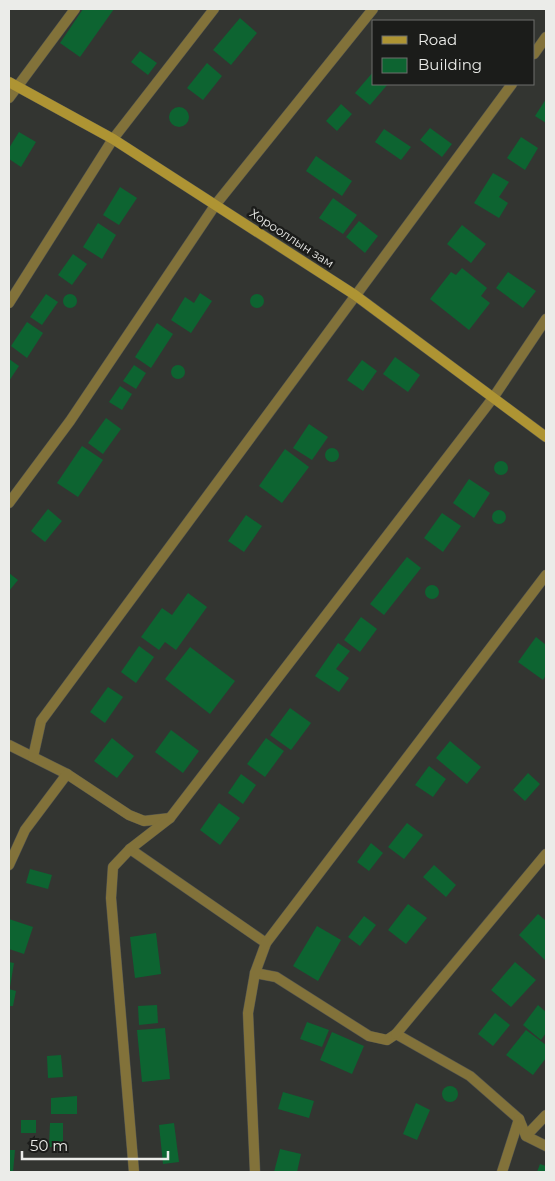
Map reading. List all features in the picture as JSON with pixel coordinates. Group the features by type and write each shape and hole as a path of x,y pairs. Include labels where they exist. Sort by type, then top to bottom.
{"street":[{"path":"9,98 13,84 75,9"},
{"path":"9,303 114,139 214,9"},
{"path":"9,502 70,421 216,204 373,9"},
{"path":"535,53 546,37"},
{"name":"Хорооллын зам","path":"13,84 114,139 355,295 546,437"},
{"path":"33,757 41,721 511,85"},
{"path":"134,1172 111,898 113,867 130,849 170,818 493,398 546,318"},
{"path":"255,1172 248,1013 255,973 266,943 546,575"},
{"path":"9,745 67,774 129,815 144,821 170,818"},
{"path":"9,865 25,830 67,774"},
{"path":"130,849 266,943"},
{"path":"255,973 276,977 369,1036 386,1040 396,1034 546,854"},
{"path":"396,1034 470,1076 520,1119 526,1136 546,1146"},
{"path":"526,1136 546,1116"},
{"path":"502,1172 520,1119"}],"building":[{"path":"83,9 114,9 80,57 60,43"},
{"path":"240,18 257,33 231,65 213,50"},
{"path":"140,51 157,63 148,75 131,62"},
{"path":"207,63 222,76 203,100 187,88"},
{"path":"372,73 372,85 387,85 370,105 355,93"},
{"path":"546,99 546,123 535,116"},
{"path":"341,104 352,114 337,131 326,121"},
{"path":"179,107 186,110 189,117 186,124 179,127 172,124 169,117 172,110"},
{"path":"430,128 452,144 442,157 420,140"},
{"path":"384,129 411,147 401,160 375,142"},
{"path":"19,132 36,142 21,167 9,159 9,148"},
{"path":"521,137 538,148 525,170 507,158"},
{"path":"316,156 352,181 342,196 306,171"},
{"path":"493,173 509,182 499,197 508,203 499,218 474,203"},
{"path":"120,187 137,198 119,225 103,215"},
{"path":"333,198 357,215 343,234 319,218"},
{"path":"359,221 378,236 365,253 346,237"},
{"path":"98,223 116,235 102,259 83,247"},
{"path":"462,225 486,244 471,263 447,244"},
{"path":"73,254 87,264 72,285 58,275"},
{"path":"462,268 487,288 481,296 490,303 469,330 430,299 451,272 456,275"},
{"path":"508,272 536,291 523,308 496,288"},
{"path":"200,293 212,301 191,333 171,320 185,297 194,303"},
{"path":"46,294 58,302 42,325 30,317"},
{"path":"67,294 73,294 77,301 73,308 67,308 63,304 63,298"},
{"path":"257,294 262,296 264,301 262,306 257,308 252,306 250,301 252,296"},
{"path":"27,322 43,333 27,358 11,346"},
{"path":"157,323 173,334 151,368 135,357"},
{"path":"395,357 420,375 408,392 383,374"},
{"path":"9,359 19,366 9,381"},
{"path":"362,360 377,371 363,391 347,380"},
{"path":"134,365 146,373 136,389 123,381"},
{"path":"178,365 183,367 185,372 183,377 178,379 173,377 171,372 173,367"},
{"path":"120,386 132,394 122,410 109,402"},
{"path":"106,418 121,429 103,454 88,443"},
{"path":"309,424 328,437 312,460 293,448"},
{"path":"82,446 103,460 78,497 57,483"},
{"path":"329,448 335,448 339,455 335,462 329,462 325,458 325,452"},
{"path":"285,449 309,467 282,503 259,486"},
{"path":"501,461 506,463 508,468 506,473 501,475 496,473 494,468 496,463"},
{"path":"469,479 490,493 474,518 453,503"},
{"path":"48,509 62,521 45,542 31,531"},
{"path":"499,510 504,512 506,517 504,522 499,524 494,522 492,517 494,512"},
{"path":"442,513 461,526 443,552 424,538"},
{"path":"246,515 262,526 244,552 228,541"},
{"path":"407,557 421,568 384,615 370,604"},
{"path":"9,573 18,580 9,591"},
{"path":"432,585 437,587 439,592 437,597 432,599 427,597 425,592 427,587"},
{"path":"188,593 207,607 176,650 165,642 159,650 141,637 162,608 172,615"},
{"path":"361,617 377,629 360,652 344,640"},
{"path":"536,637 546,645 546,675 543,680 518,662"},
{"path":"338,643 350,651 336,669 349,678 339,692 315,676"},
{"path":"139,646 154,657 136,683 121,672"},
{"path":"190,647 235,681 210,714 165,679"},
{"path":"108,687 123,697 105,723 90,712"},
{"path":"290,708 311,723 291,750 270,735"},
{"path":"171,730 199,751 183,773 155,752"},
{"path":"112,738 134,756 117,778 94,761"},
{"path":"266,738 284,751 265,777 247,764"},
{"path":"450,741 481,767 467,784 436,758"},
{"path":"429,766 446,779 433,797 415,785"},
{"path":"528,773 540,784 525,801 513,790"},
{"path":"241,774 256,785 243,804 228,793"},
{"path":"219,803 240,818 220,845 200,830"},
{"path":"407,823 423,835 404,859 388,847"},
{"path":"371,843 383,853 369,871 357,862"},
{"path":"434,865 456,885 446,897 423,877"},
{"path":"30,869 52,875 48,889 26,883"},
{"path":"408,904 427,918 406,944 388,930"},
{"path":"538,914 546,921 546,961 519,935"},
{"path":"364,916 376,925 360,946 348,937"},
{"path":"9,919 33,927 24,954 9,949"},
{"path":"317,926 341,940 318,981 293,966"},
{"path":"156,933 161,974 135,978 130,937"},
{"path":"9,962 14,963 10,987 9,987"},
{"path":"515,962 536,980 511,1007 491,990"},
{"path":"9,989 16,991 13,1006 9,1006"},
{"path":"157,1005 158,1023 139,1025 138,1006"},
{"path":"538,1005 546,1012 546,1033 541,1040 523,1025"},
{"path":"495,1013 510,1025 493,1046 478,1034"},
{"path":"307,1022 329,1030 322,1047 300,1039"},
{"path":"165,1028 170,1079 142,1082 137,1030"},
{"path":"526,1030 546,1045 546,1058 533,1075 506,1055"},
{"path":"332,1032 364,1046 352,1074 320,1060"},
{"path":"61,1055 63,1077 48,1078 47,1056"},
{"path":"447,1086 453,1086 458,1091 456,1100 447,1102 442,1097 442,1091"},
{"path":"283,1092 314,1101 309,1118 278,1109"},
{"path":"77,1096 77,1114 51,1114 51,1098"},
{"path":"416,1103 430,1110 417,1140 403,1134"},
{"path":"21,1120 36,1120 36,1133 21,1133"},
{"path":"50,1123 63,1123 63,1147 49,1147"},
{"path":"174,1123 179,1162 163,1164 159,1125"},
{"path":"280,1149 301,1154 297,1172 274,1172"},
{"path":"9,1150 15,1150 13,1172 9,1172"},
{"path":"540,1164 546,1166 546,1172 537,1172"}]}
